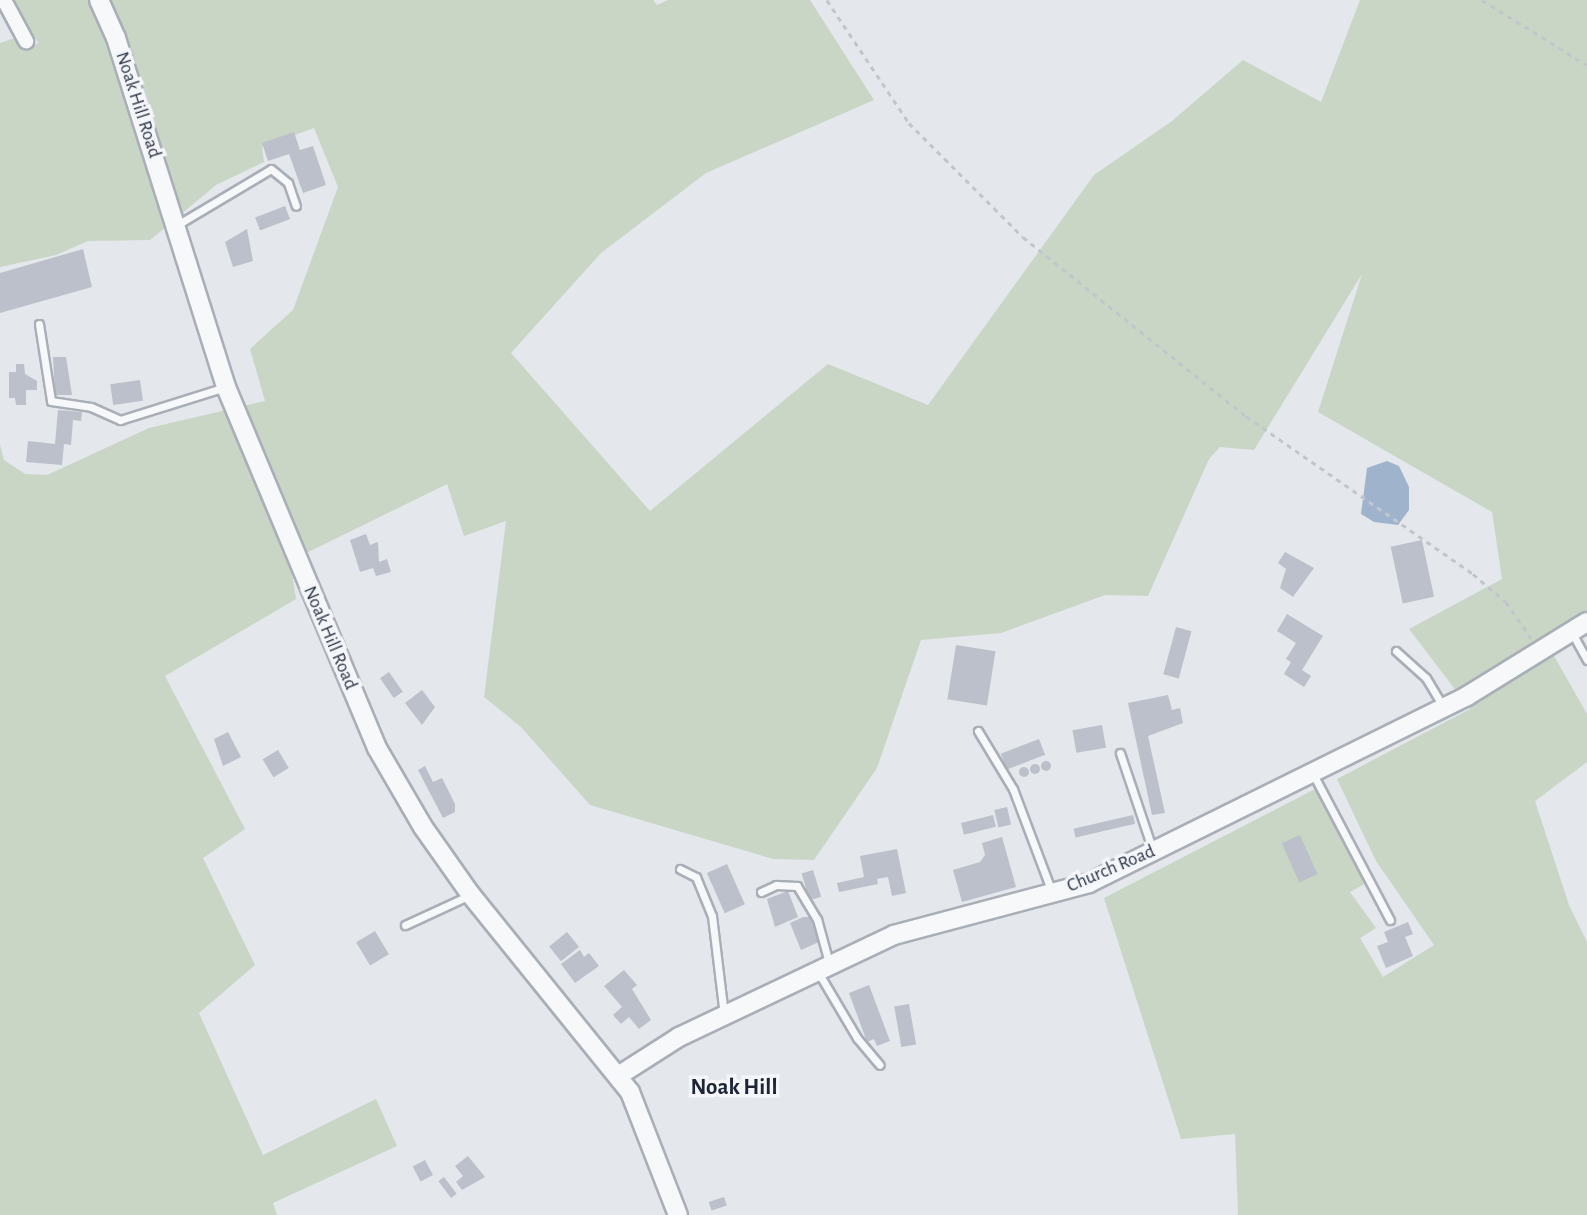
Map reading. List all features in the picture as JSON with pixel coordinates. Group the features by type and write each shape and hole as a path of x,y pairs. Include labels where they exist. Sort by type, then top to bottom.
{"street":[{"path":"4,0 26,41"},
{"name":"Noak Hill Road","path":"99,0 116,38 226,387 377,747 423,827 471,895 630,1092 678,1215"},
{"name":"Church Road","path":"618,1076 724,1015 823,965 894,935 1088,883 1313,774 1443,707 1541,654 1587,622"}],"lane":[{"path":"177,225 271,169 288,183 296,206"},
{"path":"39,324 51,401 91,407 120,420 226,387"},
{"path":"1572,633 1587,660"},
{"path":"1396,651 1426,678 1443,707"},
{"path":"978,731 1013,789 1052,893"},
{"path":"1120,754 1154,852"},
{"path":"1313,774 1390,920"},
{"path":"680,869 696,877 712,916 724,1015"},
{"path":"761,892 776,885 797,886 817,919 823,965 857,1038 880,1065"},
{"path":"405,925 471,895"}],"path":[{"path":"827,0 909,123 1023,237 1246,416 1473,574 1506,602 1541,654"},
{"path":"1482,0 1587,65"}],"green space":[{"path":"15,0 653,0 657,5 668,0 810,0 874,100 706,173 601,253 511,353 650,511 828,364 928,405 1094,175 1172,121 1243,60 1321,102 1360,0 1587,0 1587,610 1545,640 1587,714 1587,762 1535,801 1569,905 1587,942 1587,1215 1238,1215 1235,1134 1181,1139 1104,898 1321,786 1368,882 1350,892 1376,928 1360,938 1383,977 1434,945 1376,861 1337,779 1470,709 1409,629 1502,579 1492,512 1318,412 1362,274 1254,450 1220,447 1209,459 1148,596 1105,595 1001,633 921,640 877,768 814,860 773,859 590,805 521,727 484,697 506,521 464,536 447,484 290,561 296,599 165,676 245,829 203,858 255,965 199,1013 263,1155 376,1099 397,1146 273,1203 277,1215 0,1215 0,445 4,460 25,474 47,475 149,428 265,401 250,349 293,310 338,187 314,128 262,147 264,162 216,185 150,240 88,241 56,255 0,267 0,43 15,38 27,49 38,43"}],"water":[{"path":"1387,461 1399,466 1409,487 1409,510 1398,525 1374,522 1361,514 1367,468"}],"building":[{"path":"294,132 300,150 313,146 326,185 303,193 289,154 268,161 262,143"},
{"path":"285,206 290,219 260,231 255,217"},
{"path":"247,229 253,261 233,267 225,242"},
{"path":"83,249 92,287 0,313 0,273"},
{"path":"53,357 66,357 72,395 55,395"},
{"path":"16,364 24,364 25,374 37,381 37,390 26,390 26,405 16,405 15,398 9,398 9,372 16,372"},
{"path":"140,380 143,401 113,405 110,384"},
{"path":"58,410 82,412 81,421 73,420 71,445 64,444 62,465 26,462 28,441 55,444"},
{"path":"366,534 370,545 378,542 379,562 387,559 391,572 376,576 373,568 360,572 350,540"},
{"path":"1422,540 1434,597 1403,603 1391,547"},
{"path":"1285,552 1314,568 1293,597 1280,588 1286,569 1278,563"},
{"path":"1287,614 1323,636 1302,670 1311,676 1304,687 1284,674 1291,662 1286,659 1296,643 1277,631"},
{"path":"1176,627 1191,631 1179,678 1163,674"},
{"path":"956,645 996,651 987,706 947,699"},
{"path":"389,672 403,692 394,698 380,678"},
{"path":"422,690 435,707 422,725 405,703"},
{"path":"1168,695 1172,710 1180,708 1183,723 1148,736 1165,813 1152,815 1128,703"},
{"path":"1102,725 1106,748 1076,753 1072,730"},
{"path":"228,732 241,757 223,766 214,739"},
{"path":"1039,739 1045,755 1007,770 1001,754"},
{"path":"278,750 289,768 273,777 263,759"},
{"path":"1046,761 1050,762 1050,770 1046,771 1042,770 1041,766 1042,762"},
{"path":"1035,764 1039,765 1039,773 1035,774 1031,773 1030,769 1031,765"},
{"path":"425,766 433,782 442,778 455,804 455,812 443,818 418,770"},
{"path":"1024,767 1028,768 1028,776 1024,777 1020,776 1019,772 1020,768"},
{"path":"1007,807 1011,825 998,827 994,810"},
{"path":"993,815 996,827 964,835 961,823"},
{"path":"1133,815 1135,824 1076,837 1074,829"},
{"path":"1300,835 1317,874 1299,882 1282,843"},
{"path":"1002,837 1016,887 962,902 953,870 980,862 985,855 982,843"},
{"path":"897,849 906,893 892,896 888,877 877,879 878,884 839,892 837,883 864,877 860,856"},
{"path":"727,864 745,904 725,913 707,873"},
{"path":"813,870 821,897 810,900 802,874"},
{"path":"788,891 798,917 775,927 767,899"},
{"path":"810,917 821,941 801,950 790,923"},
{"path":"1408,922 1413,934 1405,937 1413,956 1386,968 1377,946 1388,942 1384,932"},
{"path":"375,931 389,954 370,965 356,942"},
{"path":"567,932 579,947 561,961 549,946"},
{"path":"580,950 584,957 589,953 599,966 575,983 561,964"},
{"path":"624,970 637,985 632,989 651,1020 639,1029 629,1017 621,1024 613,1015 622,1007 604,986"},
{"path":"869,985 890,1041 877,1046 874,1039 867,1042 849,993"},
{"path":"909,1004 916,1044 901,1047 894,1007"},
{"path":"468,1156 485,1177 462,1190 456,1182 463,1176 455,1166"},
{"path":"425,1160 433,1175 421,1182 413,1167"},
{"path":"444,1177 457,1194 451,1198 438,1181"},
{"path":"724,1197 727,1206 712,1211 709,1202"}],"district":[{"name":"Noak Hill","path":"734,1088"}]}
